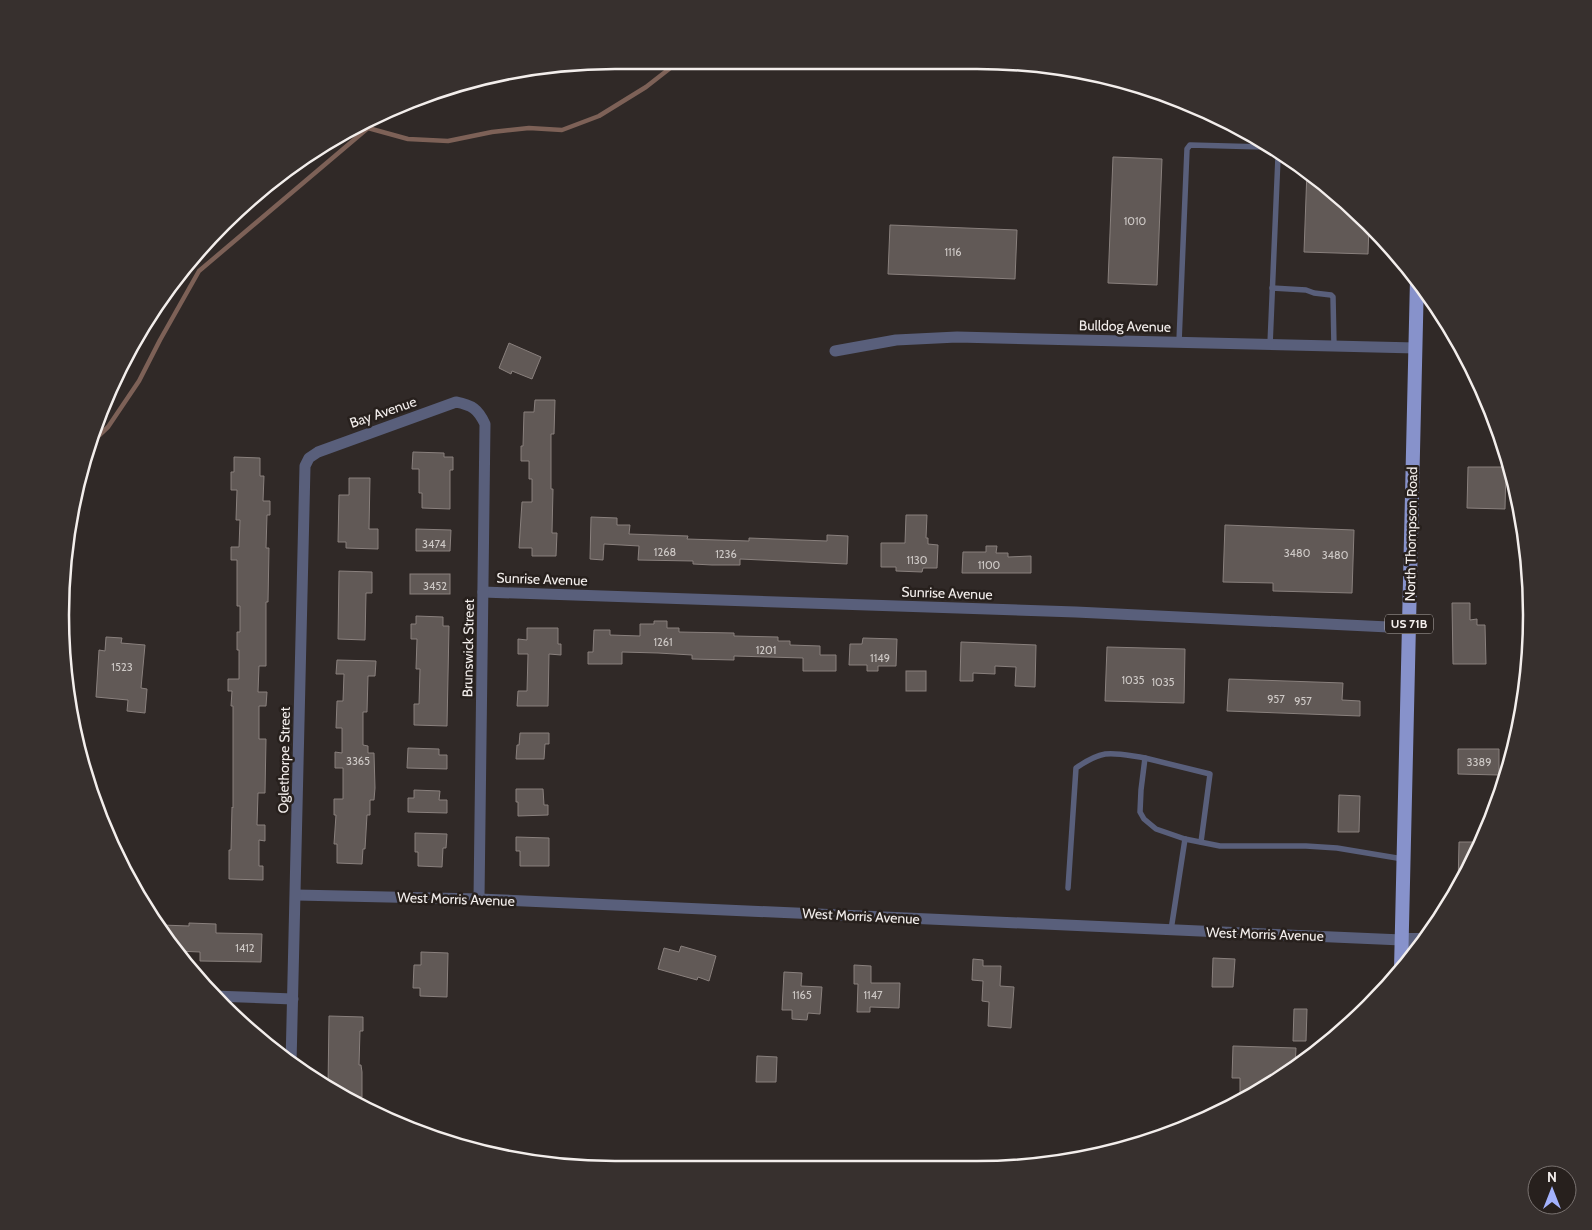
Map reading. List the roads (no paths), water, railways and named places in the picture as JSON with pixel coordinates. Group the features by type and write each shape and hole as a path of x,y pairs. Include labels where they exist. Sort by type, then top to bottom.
{"main road":[{"name":"North Thompson Road","path":"1401,959 1417,292"}],"street":[{"name":"Bulldog Avenue","path":"835,351 896,340 934,337 1416,348"},
{"name":"Bay Avenue","path":"309,458 328,448 456,402 469,404"},
{"name":"Brunswick Street","path":"469,404 481,414 485,424 479,899"},
{"name":"Oglethorpe Street","path":"291,1055 305,466 309,458"},
{"name":"Sunrise Avenue","path":"483,592 1076,612 1409,628"},
{"name":"West Morris Avenue","path":"296,894 479,899 1416,940"},
{"path":"225,996 293,999"}],"lane":[{"path":"1179,342 1188,149 1190,145 1258,147"},
{"path":"1270,345 1278,160"},
{"path":"1272,288 1306,290 1331,295 1333,297 1334,346"},
{"path":"1068,888 1076,768 1092,757 1110,752 1145,758 1210,774 1201,842"},
{"path":"1145,758 1140,812 1144,819 1156,829 1185,839 1220,846 1337,848 1404,859"},
{"path":"1171,930 1185,839"}],"waterway":[{"path":"99,435 108,427 139,381 199,271 368,128 408,139 448,141 492,132 529,128 562,130 599,116 646,87 669,69"}]}
